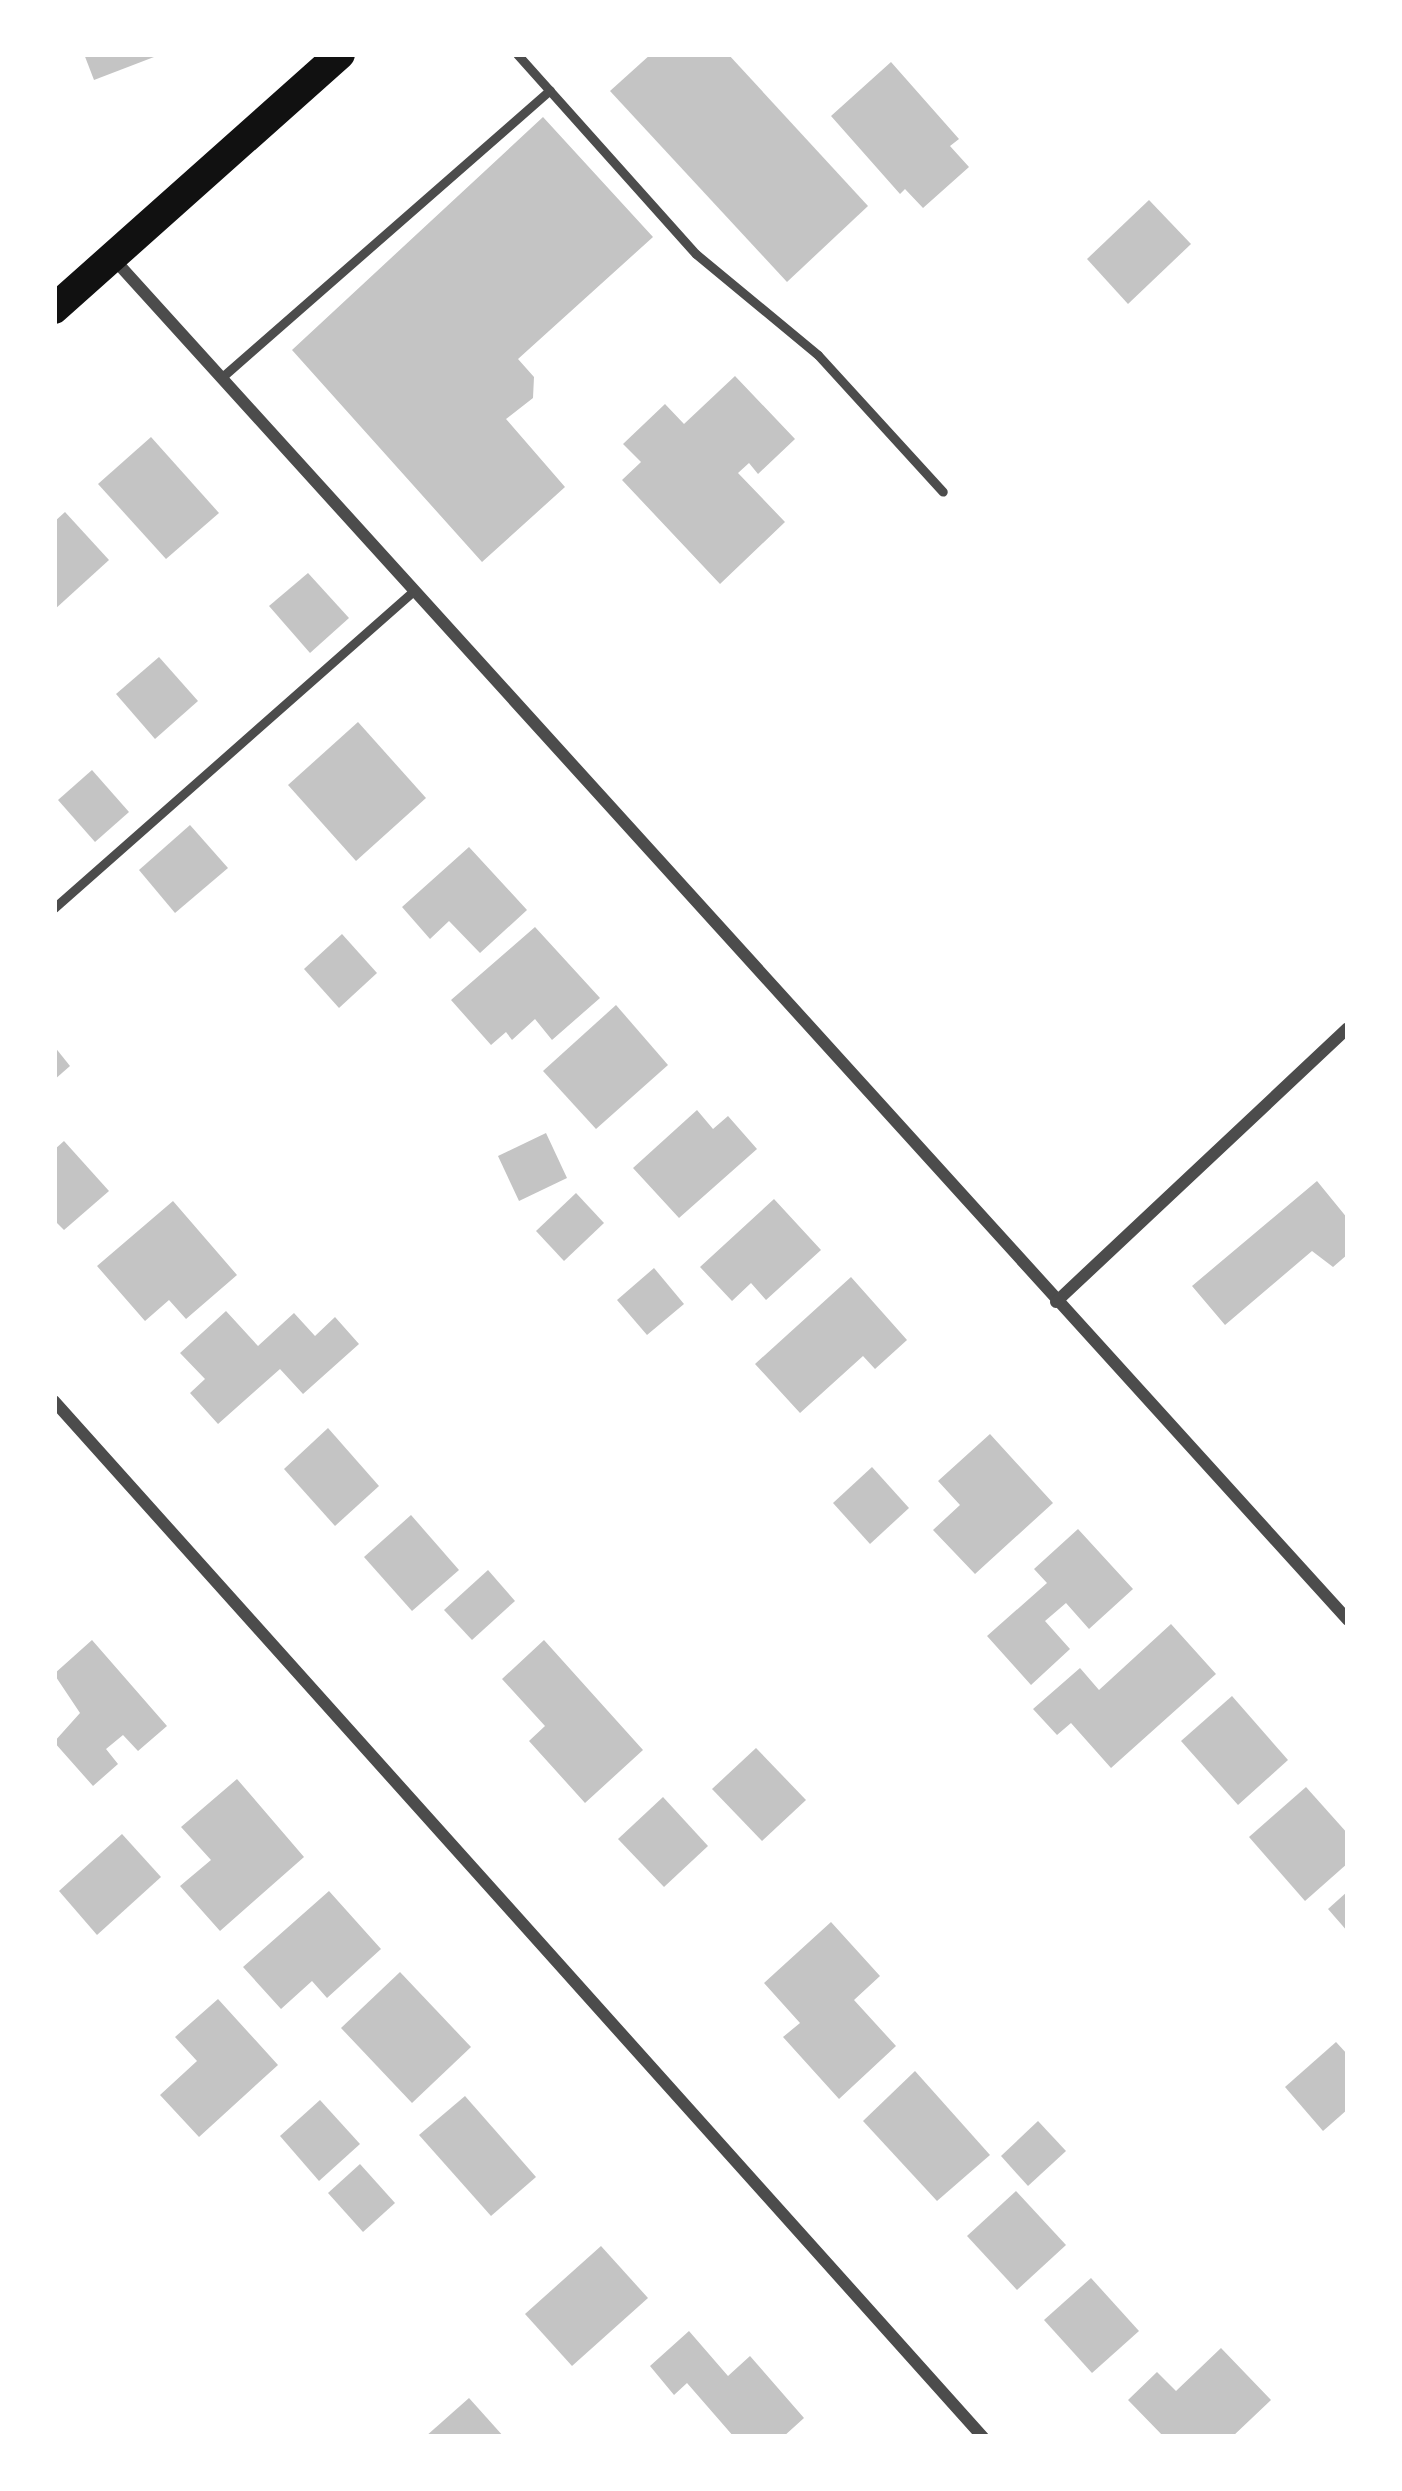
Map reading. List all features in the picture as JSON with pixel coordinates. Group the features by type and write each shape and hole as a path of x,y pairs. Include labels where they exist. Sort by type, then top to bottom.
{"main road":[{"path":"54,309 340,54"}],"street":[{"path":"112,257 1348,1620"},
{"path":"1056,1302 1348,1028"},
{"path":"54,1402 983,2437"}],"lane":[{"path":"517,54 733,288 818,355 943,493"},
{"path":"221,379 550,90"},
{"path":"54,908 413,591"}],"building":[{"path":"84,54 153,54 154,57 94,80"},
{"path":"651,54 728,54 868,206 787,282 610,91"},
{"path":"891,62 959,139 950,146 969,167 923,208 905,189 900,194 831,116"},
{"path":"543,117 653,237 518,359 534,377 533,398 506,419 565,487 482,562 292,350"},
{"path":"1149,200 1191,244 1128,304 1087,259"},
{"path":"735,376 795,439 758,474 749,463 738,473 785,522 720,584 622,480 641,462 623,444 665,404 684,424"},
{"path":"151,437 219,513 166,559 98,484"},
{"path":"65,512 109,560 54,610 54,522"},
{"path":"308,573 349,618 310,653 269,606"},
{"path":"159,657 198,701 155,739 116,694"},
{"path":"358,722 426,798 356,861 288,785"},
{"path":"92,770 129,812 95,842 58,800"},
{"path":"190,825 228,868 175,913 139,870"},
{"path":"469,847 527,910 480,953 449,921 430,939 402,907"},
{"path":"535,927 600,998 552,1040 535,1019 512,1040 506,1032 491,1045 451,1000"},
{"path":"342,934 377,973 339,1008 304,969"},
{"path":"616,1005 668,1065 596,1129 543,1071"},
{"path":"54,1046 70,1066 54,1080"},
{"path":"697,1110 713,1129 728,1116 757,1149 679,1218 633,1168"},
{"path":"546,1133 567,1178 519,1201 498,1156"},
{"path":"64,1141 109,1191 64,1230 54,1220 54,1150"},
{"path":"1317,1181 1348,1219 1348,1254 1333,1267 1312,1251 1225,1325 1192,1286"},
{"path":"576,1193 604,1223 564,1261 536,1231"},
{"path":"774,1199 821,1250 766,1300 751,1283 732,1301 700,1267"},
{"path":"173,1201 237,1275 186,1319 169,1300 145,1321 97,1266"},
{"path":"654,1268 684,1304 647,1335 617,1300"},
{"path":"851,1277 907,1340 875,1369 863,1356 800,1413 755,1364"},
{"path":"226,1311 258,1346 294,1313 315,1336 335,1317 359,1344 303,1394 280,1369 218,1424 190,1393 205,1379 180,1353"},
{"path":"328,1428 379,1486 335,1526 284,1469"},
{"path":"990,1434 1053,1503 975,1574 933,1530 960,1505 938,1481"},
{"path":"872,1467 909,1508 870,1544 833,1503"},
{"path":"411,1515 459,1570 412,1611 364,1557"},
{"path":"1078,1529 1133,1589 1089,1629 1066,1603 1045,1621 1070,1649 1031,1685 987,1636 1047,1583 1034,1569"},
{"path":"488,1570 515,1601 472,1640 444,1610"},
{"path":"1171,1624 1216,1674 1111,1768 1071,1723 1057,1735 1033,1709 1080,1668 1099,1690"},
{"path":"92,1640 167,1726 138,1751 123,1735 106,1749 118,1764 93,1786 54,1742 80,1713 54,1674"},
{"path":"544,1640 643,1750 585,1803 529,1741 545,1726 502,1679"},
{"path":"1232,1696 1288,1760 1238,1805 1181,1741"},
{"path":"756,1748 806,1800 762,1841 712,1789"},
{"path":"237,1779 304,1857 220,1931 180,1886 211,1860 181,1827"},
{"path":"1306,1787 1348,1834 1348,1863 1305,1901 1249,1837"},
{"path":"663,1797 708,1846 664,1887 618,1839"},
{"path":"122,1834 161,1877 97,1935 59,1891"},
{"path":"329,1891 381,1949 327,1998 312,1981 281,2009 243,1967"},
{"path":"1348,1891 1348,1932 1328,1909"},
{"path":"831,1922 880,1976 854,2000 896,2046 839,2099 783,2037 800,2023 764,1983"},
{"path":"400,1972 471,2047 412,2103 341,2028"},
{"path":"218,1999 278,2065 199,2137 160,2095 197,2061 175,2037"},
{"path":"1336,2042 1348,2055 1348,2109 1323,2131 1285,2087"},
{"path":"915,2071 990,2155 937,2201 863,2121"},
{"path":"465,2096 536,2177 491,2216 419,2135"},
{"path":"320,2100 360,2144 319,2181 280,2136"},
{"path":"1038,2121 1066,2151 1028,2186 1001,2156"},
{"path":"360,2164 395,2203 363,2232 328,2193"},
{"path":"1016,2191 1066,2245 1017,2290 967,2236"},
{"path":"601,2246 648,2298 572,2366 525,2314"},
{"path":"1091,2278 1139,2331 1092,2373 1044,2320"},
{"path":"689,2331 728,2376 750,2356 804,2418 783,2437 734,2437 687,2383 674,2395 650,2366"},
{"path":"1221,2348 1271,2400 1232,2437 1164,2437 1128,2400 1157,2372 1176,2391"},
{"path":"469,2398 504,2437 425,2437"}]}
